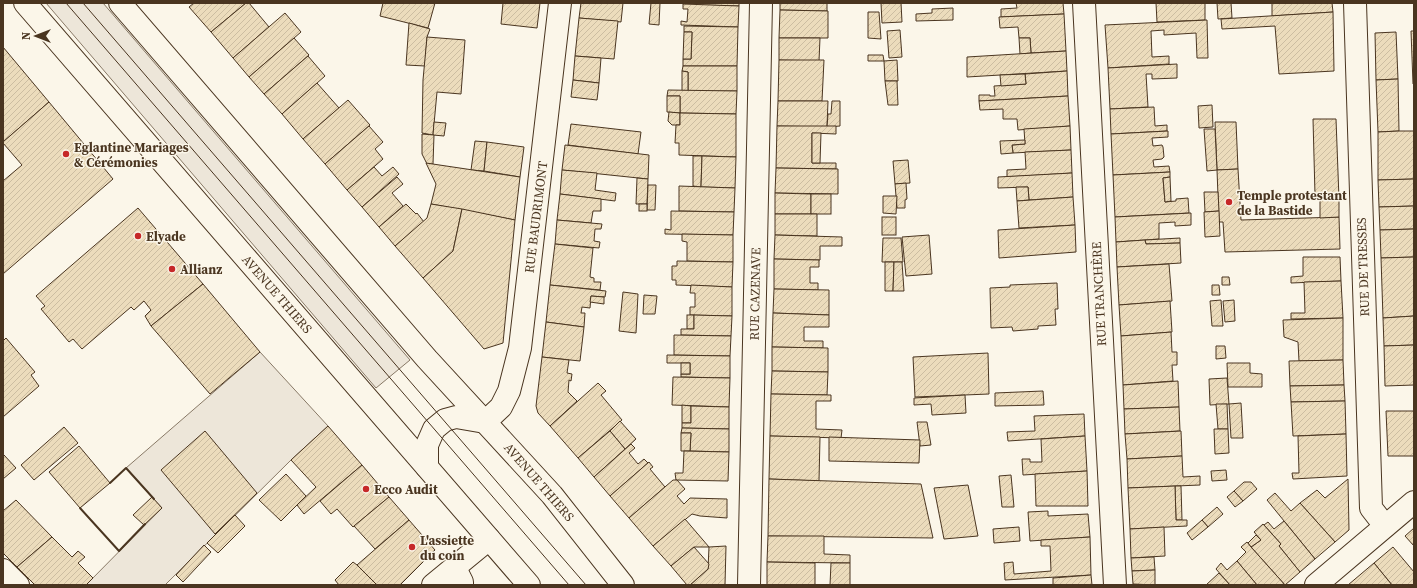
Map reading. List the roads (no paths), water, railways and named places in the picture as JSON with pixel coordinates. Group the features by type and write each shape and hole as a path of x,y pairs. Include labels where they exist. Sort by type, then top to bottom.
{"street":[{"name":"AVENUE THIERS","path":"25,3 529,585"},
{"name":"AVENUE THIERS","path":"120,3 428,359 552,495 623,585"},
{"name":"RUE BAUDRIMONT","path":"486,422 501,407 509,391 520,348 560,3"},
{"name":"RUE CAZENAVE","path":"749,585 761,3"},
{"name":"RUE TRANCHÈRE","path":"1084,3 1114,585"},
{"name":"RUE DE TRESSES","path":"1355,3 1371,508 1385,526"},
{"path":"427,466 427,445 434,429 444,420 456,417 486,422"},
{"path":"1316,585 1414,502"},
{"path":"433,585 459,576 489,539"},
{"path":"3,570 18,585"}],"tram line":[{"path":"66,3 569,585"},
{"path":"83,3 586,585"}],"place":[{"name":"Eglantine Mariages & Cérémonies","path":"66,154"},
{"name":"Temple protestant de la Bastide","path":"1229,202"},
{"name":"Elyade","path":"138,236"},
{"name":"Allianz","path":"172,269"},
{"name":"Ecco Audit","path":"366,489"},
{"name":"L'assiette du coin","path":"412,547"}]}
